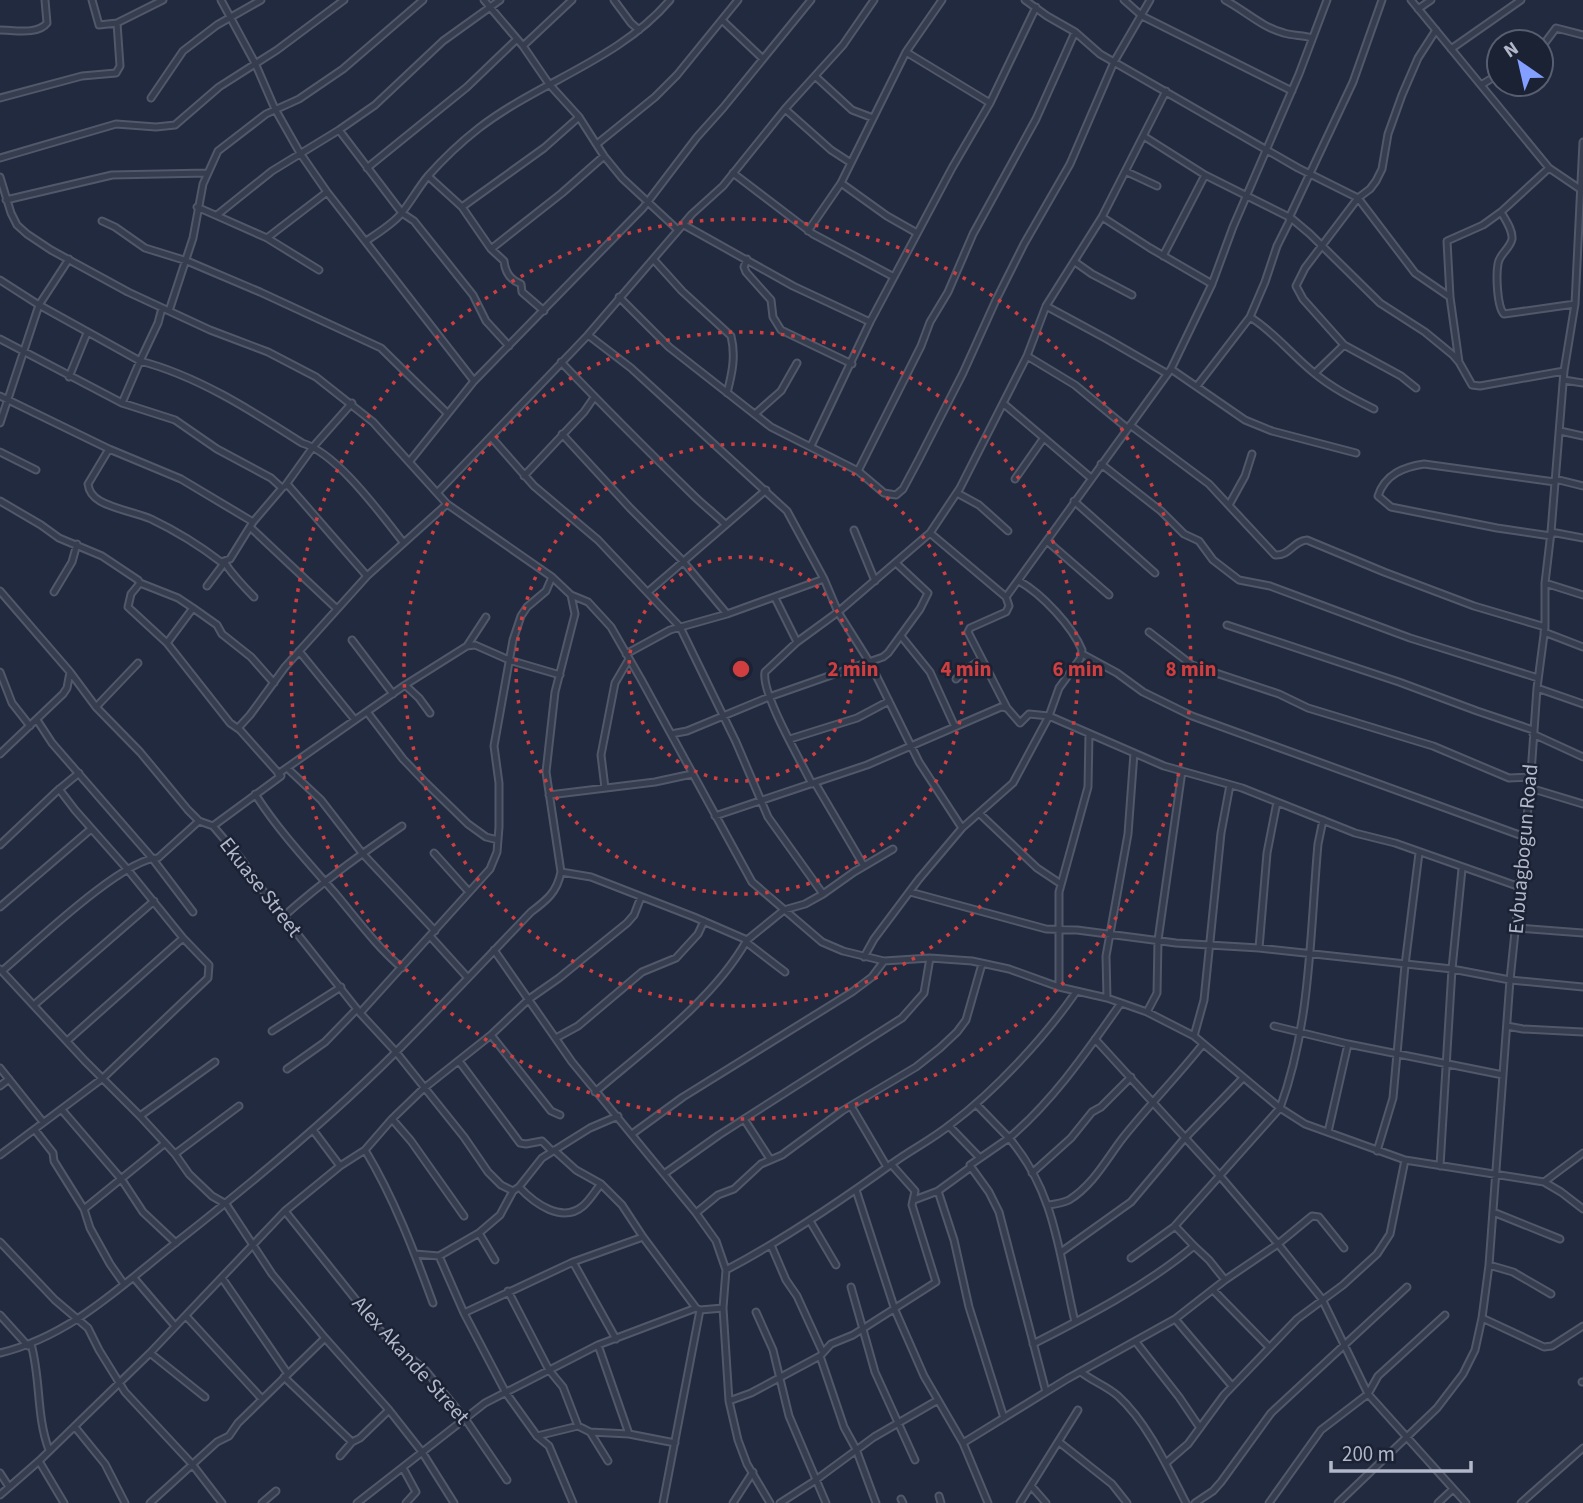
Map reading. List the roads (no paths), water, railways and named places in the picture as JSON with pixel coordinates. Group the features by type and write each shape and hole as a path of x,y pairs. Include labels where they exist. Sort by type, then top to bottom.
{"street":[{"path":"0,30 44,28 47,23 45,0"},
{"path":"92,0 97,24 117,23 163,0"},
{"path":"221,0 300,153 327,192 474,381"},
{"path":"150,98 183,51 217,25 232,19 261,0"},
{"path":"0,158 116,124 156,127 175,125 219,87 277,50 344,0"},
{"path":"169,311 187,261 197,207 207,173 218,151 275,109 299,99 342,69 423,0"},
{"path":"484,0 523,46 549,84 579,117 622,178 678,230"},
{"path":"217,215 251,186 375,105 443,41 500,0"},
{"path":"523,46 572,0"},
{"path":"614,0 639,30"},
{"path":"366,241 402,213 428,176 461,143 549,84 592,62 639,30 670,0"},
{"path":"597,144 655,97 738,0"},
{"path":"410,461 474,381 648,203 697,137 811,0"},
{"path":"438,492 588,335 692,214 723,186 785,109 847,39 874,0"},
{"path":"808,231 841,183 906,52 942,0"},
{"path":"1025,0 1075,32 1088,45 1114,62 1308,173 1358,198 1415,273 1450,297"},
{"path":"1124,0 1142,16 1292,91"},
{"path":"619,297 669,347 771,427 858,471 884,493 896,495 903,489 963,373 1024,244 1070,164 1114,62 1150,0"},
{"path":"1225,0 1285,34 1312,38"},
{"path":"1006,597 1168,371 1212,284 1327,0"},
{"path":"1197,386 1250,317 1308,173 1353,82 1382,0"},
{"path":"1411,0 1549,168 1580,189"},
{"path":"1418,9 1432,0"},
{"path":"1451,49 1521,0"},
{"path":"811,446 870,322 990,103 1036,7"},
{"path":"722,20 763,59"},
{"path":"0,98 82,76 116,73 120,66 117,23"},
{"path":"1555,29 1583,35"},
{"path":"1416,388 1401,376 1344,345 1296,290 1300,277 1358,198 1370,189 1382,169 1388,134 1402,95 1418,58 1436,30"},
{"path":"858,471 921,346 930,322 948,292 973,234 1036,119 1075,32"},
{"path":"366,168 467,87 517,39"},
{"path":"906,52 990,103"},
{"path":"815,76 852,110 873,118"},
{"path":"1481,85 1485,83"},
{"path":"864,866 790,739 769,697 765,671 930,533 957,493 1027,356 1046,306 1102,217 1145,137 1166,91"},
{"path":"785,109 831,150 851,163"},
{"path":"462,207 544,148 579,117"},
{"path":"339,130 402,213 414,221 473,295 486,321 509,346"},
{"path":"1145,137 1205,175 1290,218 1323,246 1385,308 1425,332 1459,362"},
{"name":"Evbuagbogun Road","path":"1338,1503 1437,1408 1463,1374 1475,1350 1482,1318 1489,1265 1510,980 1531,778 1537,688 1545,629 1545,583 1564,371 1575,304 1583,142"},
{"path":"491,249 604,156"},
{"path":"1549,168 1483,225 1447,241 1450,297 1459,362 1468,381 1474,386 1564,371"},
{"path":"1126,172 1157,186"},
{"path":"6,200 111,175 207,173"},
{"path":"733,173 808,231 894,277"},
{"path":"1163,256 1205,175"},
{"path":"428,176 462,207 491,249 504,261 509,276 521,284 522,292 544,311"},
{"path":"0,177 2,192 18,225 27,234 128,292 210,330 268,352 316,377 352,403 410,461 447,504 552,577 571,595 588,602 611,627 752,881 822,942 884,961 930,958 957,959 982,964 1034,976 1059,988 1107,998 1147,1012 1194,1036 1280,1108 1305,1124 1405,1160 1544,1182 1583,1209"},
{"path":"841,183 887,216 917,233"},
{"path":"267,238 327,192"},
{"path":"197,207 267,238 319,270"},
{"path":"1501,212 1512,238 1498,264 1498,299 1502,312 1575,304"},
{"path":"1102,217 1212,284"},
{"path":"102,221 145,248 187,261 289,304 381,348 447,413"},
{"path":"684,225 793,285 870,322"},
{"path":"0,422 39,305 69,259"},
{"path":"747,259 744,267 746,272 771,300 773,317 781,330 806,344 852,363"},
{"path":"654,260 682,291 732,336 732,374 727,393"},
{"path":"1075,262 1132,295"},
{"path":"0,280 88,333 140,360 161,366 206,386 313,447 344,473 379,510 403,542"},
{"path":"1046,306 1197,386 1245,419 1272,431 1356,453"},
{"path":"122,403 158,323 162,307"},
{"path":"1250,317 1268,328 1340,393 1374,409"},
{"path":"69,377 88,333"},
{"path":"588,335 622,360 787,511 824,579 838,612 870,663 911,747 962,828"},
{"path":"0,339 122,403 175,420 217,449 285,486 367,576"},
{"path":"1315,373 1344,345"},
{"path":"1027,356 1075,385 1128,426 1181,461 1229,505 1275,555 1286,553 1298,541 1307,540 1474,606 1545,629 1583,647"},
{"path":"561,362 593,399 725,524"},
{"path":"755,414 780,391 797,363"},
{"path":"1564,380 1583,383"},
{"path":"0,396 109,449 181,480 252,525 337,609"},
{"path":"524,476 593,399"},
{"path":"208,586 313,447 352,403"},
{"path":"1004,404 1091,478"},
{"path":"1560,431 1583,436"},
{"path":"562,434 653,529 727,614"},
{"path":"491,437 524,476 548,500 598,540 680,627 768,817 823,894"},
{"path":"1015,478 1043,439"},
{"path":"109,449 88,484 90,493 109,505 150,519 225,562 227,568 254,597"},
{"path":"0,452 36,470"},
{"path":"1229,505 1245,475 1252,454"},
{"path":"1101,464 1161,511 1184,534 1199,541 1213,560 1239,580 1270,586 1410,638 1538,678"},
{"path":"1583,486 1424,464 1406,466 1398,471 1378,496 1391,507 1497,528 1583,538"},
{"path":"648,592 766,490"},
{"path":"957,493 967,496 1008,531"},
{"path":"0,501 59,538 102,556 133,575 140,583 178,598 217,625 222,634 251,657 274,683"},
{"path":"1074,501 1155,573"},
{"path":"237,728 299,651 367,576 447,504"},
{"path":"854,530 875,581"},
{"path":"930,533 1006,597 1009,606 1006,611 968,630 981,660 1017,722 1020,723 1032,714 1049,716 1182,771 1230,785 1355,833 1395,843 1462,869 1520,887"},
{"path":"1047,541 1108,595"},
{"path":"54,592 72,562 77,544"},
{"path":"671,734 687,731 769,697 870,663 888,653 920,609 928,593 896,563"},
{"path":"287,1069 325,1042 402,968 495,860 499,783 494,746 509,660 521,616 545,591 552,577"},
{"path":"605,788 601,755 615,683 627,657 670,630 727,614 824,579"},
{"path":"864,957 909,892 962,828 1013,783 1049,716 1059,688 1082,654 1081,646 1045,599 1019,581"},
{"path":"140,583 131,594 128,607 167,643 205,694 281,776 213,826"},
{"path":"1545,583 1583,595"},
{"name":"Ekuase Street","path":"0,591 70,672 96,707 140,752 199,821 213,826 358,1011 396,1052 464,1137 488,1172 501,1185 516,1189 553,1212 567,1215 582,1207 601,1184"},
{"path":"0,1353 30,1345 79,1320 226,1204 313,1130 396,1052 531,912 551,897 558,886 561,872 545,772 555,692 575,614 571,595"},
{"path":"775,598 797,642"},
{"path":"167,643 193,608"},
{"path":"467,646 485,617"},
{"path":"1227,625 1399,682 1533,732 1583,757"},
{"path":"1149,632 1192,665 1279,694 1318,712 1433,746 1509,778 1531,778"},
{"path":"901,636 930,672 955,727"},
{"path":"352,640 393,694"},
{"path":"278,774 405,685 467,646 475,645 509,660 560,675"},
{"path":"299,651 355,719"},
{"path":"1082,654 1117,673 1143,692 1192,716 1525,838"},
{"path":"956,679 981,660"},
{"path":"96,707 138,663"},
{"path":"0,672 12,703 30,726"},
{"path":"0,754 67,688 70,672"},
{"path":"405,685 430,713"},
{"path":"1537,688 1583,704"},
{"path":"790,739 857,718 889,701"},
{"path":"715,817 814,784 911,747 1001,707 1007,708"},
{"path":"368,713 403,759 426,783 468,824 486,837 498,840"},
{"path":"37,720 52,743 152,858 193,912"},
{"path":"1059,988 1061,884 1088,787 1089,734"},
{"path":"1107,998 1106,956 1128,834 1134,753"},
{"path":"287,768 321,800 362,853 433,933 468,978"},
{"path":"1147,1012 1157,993 1157,940 1182,771"},
{"path":"0,845 79,773"},
{"path":"549,796 655,782 692,774"},
{"path":"1194,1036 1203,1000 1221,833 1230,785"},
{"path":"1530,788 1583,804"},
{"path":"0,1155 103,1078 208,978 209,965 183,938 60,789"},
{"path":"255,794 295,850 324,880 387,956 402,968"},
{"path":"1259,948 1267,853 1277,802"},
{"path":"980,814 1037,868 1061,884"},
{"path":"1131,1258 1175,1226 1280,1108 1289,1085 1301,1033 1318,844 1323,820"},
{"path":"199,821 158,858 152,858 120,873 1,970 140,1116 190,1174 212,1196 226,1204 272,1274 389,1410 422,1452 454,1503"},
{"path":"284,916 324,880 402,827"},
{"path":"0,907 91,829"},
{"path":"595,1092 715,985 733,966 746,941 784,910 805,904 894,849"},
{"path":"434,853 469,892"},
{"path":"1377,1151 1393,1098 1405,965 1419,853"},
{"path":"1440,1167 1445,1063 1462,869"},
{"path":"561,872 591,877 704,921 746,941 785,972"},
{"path":"909,892 1007,919 1059,929 1452,969 1510,980 1583,987"},
{"path":"0,1495 40,1461 48,1450 150,1353 285,1211 365,1150 423,1089 491,1035 529,999 627,923 634,915 641,897"},
{"path":"34,1005 154,901"},
{"path":"556,1038 578,1026 642,972 676,958 698,934 704,921"},
{"path":"1516,928 1583,933"},
{"path":"67,1041 183,938"},
{"path":"494,950 595,1092 618,1116 716,1241 726,1270 723,1308 729,1401 747,1464 770,1503"},
{"path":"664,1174 909,1012 925,993 930,958"},
{"path":"632,1134 683,1097 852,992 872,977 884,961"},
{"path":"696,1213 718,1195 734,1189 761,1164 782,1155 851,1106 916,1067 957,1032 966,1020 982,964"},
{"path":"272,1031 341,987"},
{"path":"726,1270 810,1221 949,1126 976,1104 1033,1044 1076,992"},
{"path":"913,1200 938,1191 1036,1115 1073,1070 1121,1003"},
{"path":"1274,1026 1348,1044 1503,1075"},
{"path":"1507,1026 1583,1032"},
{"path":"491,1035 551,1111 561,1115"},
{"path":"1095,1039 1220,1176 1322,1299 1368,1394 1466,1503"},
{"path":"1049,1206 1070,1199 1100,1171 1120,1142 1203,1044"},
{"path":"1328,1132 1348,1044"},
{"path":"140,1116 215,1062"},
{"path":"459,1062 520,1143 542,1141 576,1170 601,1184 622,1205 698,1309 663,1503"},
{"path":"0,1068 43,1122"},
{"path":"1032,1173 1070,1138 1091,1112 1101,1107 1131,1077"},
{"path":"1061,1252 1131,1202 1184,1139 1242,1077"},
{"path":"0,1086 9,1079"},
{"path":"976,1104 1009,1138 1049,1206 1075,1322"},
{"path":"175,1154 239,1106"},
{"path":"729,1401 779,1379 821,1355 831,1344 853,1335 895,1310 937,1280 915,1214 914,1187 889,1165 851,1106"},
{"path":"62,1110 122,1180 143,1212 176,1243"},
{"path":"415,1254 439,1256 478,1233 496,1220 516,1189 542,1158 590,1128 618,1116"},
{"path":"392,1119 411,1141 464,1216"},
{"path":"744,1119 771,1159"},
{"path":"949,1126 979,1157"},
{"path":"35,1130 53,1153 54,1161 84,1209 90,1228 124,1284"},
{"path":"313,1130 341,1166"},
{"path":"84,1209 164,1144"},
{"path":"365,1150 383,1181 433,1303"},
{"path":"1544,1182 1583,1153"},
{"path":"1166,1464 1188,1444 1232,1386 1297,1319 1343,1285 1377,1254 1390,1234 1405,1160"},
{"path":"971,1167 999,1212 1046,1392"},
{"path":"856,1190 895,1310 938,1400 963,1443 988,1503"},
{"path":"938,1191 954,1240 969,1307 1004,1418"},
{"name":"Alex Akande Street","path":"285,1211 384,1335 426,1371 466,1420 507,1480"},
{"path":"1493,1212 1560,1239"},
{"path":"963,1443 1175,1318 1278,1244 1306,1219 1315,1215 1319,1217 1344,1248"},
{"path":"810,1221 836,1265"},
{"path":"1175,1226 1225,1280"},
{"path":"478,1233 495,1260"},
{"path":"464,1313 573,1262 643,1237"},
{"path":"0,1242 55,1300 88,1328 118,1383 192,1464 222,1503"},
{"path":"771,1245 786,1280 797,1296 821,1355 844,1427 856,1449 876,1503"},
{"path":"1033,1344 1141,1283 1194,1246"},
{"path":"439,1256 464,1313 506,1394 537,1436 549,1446 573,1503"},
{"path":"573,1262 616,1339"},
{"path":"1489,1265 1513,1272 1551,1294"},
{"path":"134,1278 175,1326"},
{"path":"222,1278 286,1375 352,1442"},
{"path":"851,1287 875,1372 915,1460"},
{"path":"1195,1503 1221,1482 1271,1413 1407,1287"},
{"path":"1213,1290 1269,1347"},
{"path":"508,1291 549,1370 563,1387 579,1426 590,1432 629,1434 675,1443"},
{"path":"356,1503 485,1403 598,1345 698,1309 723,1308"},
{"path":"757,1312 773,1350 789,1416 826,1503"},
{"path":"0,1315 30,1345 36,1359 41,1424 48,1450"},
{"path":"1269,1503 1321,1430 1368,1394 1378,1376 1445,1315"},
{"path":"186,1316 262,1399"},
{"path":"1175,1318 1232,1386"},
{"path":"1482,1318 1544,1347 1552,1346 1583,1326"},
{"path":"150,1503 217,1442 229,1436 238,1423 325,1338"},
{"path":"1136,1342 1200,1428"},
{"path":"598,1345 629,1434"},
{"path":"150,1353 205,1397"},
{"path":"1081,1372 1116,1394 1138,1418 1186,1503"},
{"path":"780,1503 816,1480 856,1449 938,1400"},
{"path":"340,1455 389,1410"},
{"path":"1020,1503 1078,1410"},
{"path":"537,1436 579,1426"},
{"path":"75,1427 105,1464 125,1503"},
{"path":"590,1432 608,1461"},
{"path":"1059,1442 1112,1484 1127,1503"},
{"path":"1521,1503 1583,1448"},
{"path":"40,1461 64,1503"},
{"path":"403,1468 416,1492 406,1503"},
{"path":"733,1503 753,1472"},
{"path":"0,1473 9,1487"},
{"path":"1032,1487 1046,1503"},
{"path":"1438,1503 1453,1489"},
{"path":"262,1503 276,1491"},
{"path":"939,1496 941,1503"}]}
